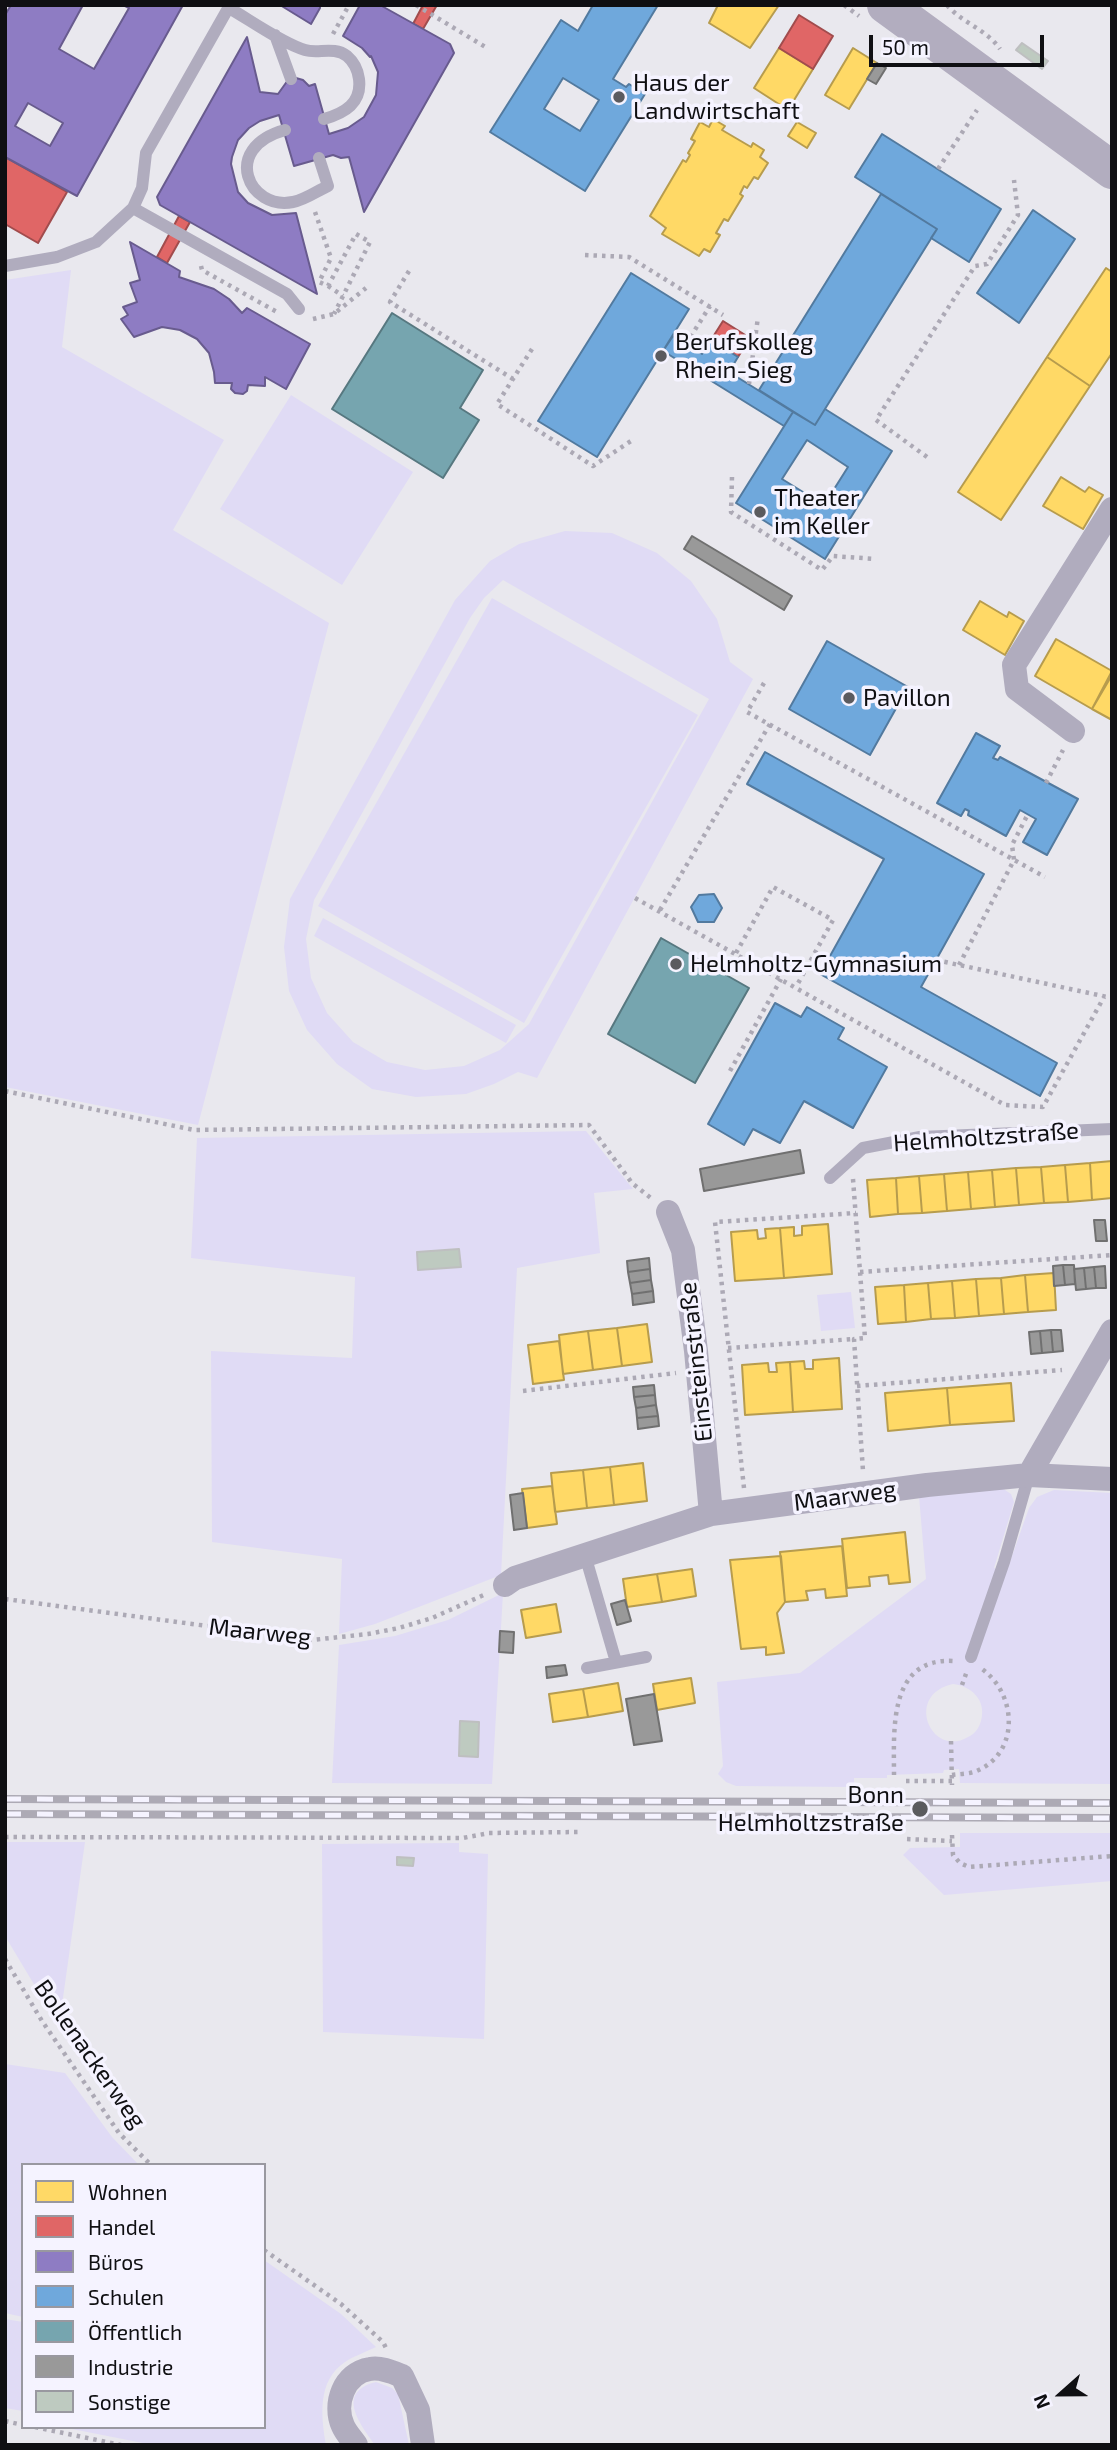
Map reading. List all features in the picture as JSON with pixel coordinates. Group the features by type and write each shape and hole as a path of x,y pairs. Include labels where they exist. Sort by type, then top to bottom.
{"main road":[{"path":"886,5 932,19 1112,170"}],"street":[{"path":"1073,731 1017,689 1014,666 1112,509"},
{"name":"Einsteinstraße","path":"668,1212 683,1250 696,1351 710,1507"},
{"path":"1029,1475 1112,1331"},
{"name":"Maarweg","path":"505,1585 515,1578 585,1555 710,1507 1029,1475 1112,1479"},
{"path":"356,2445 343,2426 338,2406 344,2389 355,2374 370,2369 402,2376 418,2410 424,2445"}],"lane":[{"path":"5,266 57,257 96,242 133,208 142,188 146,153 229,6 275,35 306,50 324,50 347,56 358,70 360,90 354,104 340,114 324,119"},
{"path":"275,35 290,79"},
{"path":"285,130 262,138 254,145 247,162 247,172 251,184 259,193 272,200 293,202 328,186 319,159"},
{"path":"133,208 287,294 299,309"},
{"name":"Helmholtzstraße","path":"830,1178 863,1148 920,1137 1112,1129"},
{"path":"969,1662 1004,1562 1029,1475"},
{"path":"585,1555 616,1662"},
{"path":"587,1668 646,1657"}],"path":[{"path":"324,50 349,5"},
{"path":"416,5 487,48"},
{"path":"932,19 952,12 992,37 1003,54"},
{"path":"938,169 982,103"},
{"path":"927,457 876,420 975,266 987,264 1018,215 1014,180"},
{"path":"309,195 331,258 319,282 343,296"},
{"path":"328,286 356,234 370,242 334,314"},
{"path":"585,255 629,257 723,314"},
{"path":"409,271 390,302 513,379"},
{"path":"686,344 710,306"},
{"path":"749,384 758,317"},
{"path":"532,349 497,404 593,466 631,441"},
{"path":"732,477 731,512 822,569 833,556 876,559"},
{"path":"764,683 747,712 1045,877"},
{"path":"659,910 770,724"},
{"path":"1046,783 1058,761"},
{"path":"959,965 1014,860 1012,845 1028,814"},
{"path":"736,953 773,887 833,920 796,987"},
{"path":"635,898 1005,1104 1043,1107 1104,997"},
{"path":"936,960 1112,998"},
{"path":"730,1071 781,979"},
{"path":"5,1091 194,1130 589,1125 632,1183 668,1212"},
{"path":"728,1348 865,1338 851,1157"},
{"path":"710,1507 744,1495 715,1222 856,1213"},
{"path":"860,1272 1112,1255"},
{"path":"854,1339 865,1493"},
{"path":"857,1386 1089,1368"},
{"path":"523,1391 680,1372"},
{"name":"Maarweg","path":"5,1599 312,1640 368,1634 432,1619 505,1585"},
{"path":"894,1775 894,1718 898,1698 908,1680 934,1663 969,1662 985,1670 999,1685 1009,1705 1010,1726 1004,1745 994,1758 975,1772 952,1781 906,1781"},
{"path":"951,1741 952,1781"},
{"path":"5,1837 463,1838 489,1833 578,1832"},
{"path":"907,1839 952,1838 953,1855 960,1863 969,1867 1112,1856"},
{"name":"Bollenackerweg","path":"5,1959 42,2021 119,2133 149,2163"},
{"path":"266,2251 341,2304 383,2342 402,2376"},
{"path":"45,2429 121,2445"}],"shaded area":[{"path":"71,270 62,347 224,440 173,530 329,623 198,1125 5,1087 5,280"},
{"path":"291,395 413,472 342,585 220,509"},
{"path":"565,531 612,533 657,553 691,581 717,619 730,662 753,679 537,1078 518,1072 466,1094 416,1097 372,1089 337,1064 307,1030 289,991 284,947 290,899 455,600 490,561 519,544","holes":["503,580 709,699 529,1024 500,1050 464,1066 425,1070 387,1062 353,1042 327,1013 311,978 306,939 314,900 470,618 484,598"]},
{"path":"492,598 698,715 524,1023 318,906"},
{"path":"323,918 516,1025 506,1043 314,936"},
{"path":"586,1131 633,1189 594,1193 600,1253 517,1268 501,1575 375,1624 339,1634 342,1559 212,1542 211,1351 352,1358 355,1277 191,1258 197,1138"},
{"path":"851,1292 855,1328 821,1331 817,1295"},
{"path":"1002,1488 1011,1494 1014,1502 994,1568 1006,1573 1029,1508 1037,1497 1054,1490 1112,1493 1112,1784 960,1783 959,1769 944,1770 943,1773 887,1775 887,1778 854,1778 854,1787 736,1786 726,1782 718,1774 723,1766 717,1682 800,1673 926,1579 919,1496","holes":["953,1684 971,1691 980,1701 981,1721 968,1737 955,1741 943,1740 934,1733 928,1723 926,1711 929,1700 938,1690"]},
{"path":"503,1593 492,1784 332,1783 339,1645 395,1636 448,1620"},
{"path":"960,1833 1112,1833 1112,1881 944,1895 903,1855 910,1848 960,1847"},
{"path":"5,1842 85,1842 59,2026 5,1936"},
{"path":"459,1843 459,1852 488,1854 484,2039 323,2032 322,1844"},
{"path":"5,2064 65,2073 112,2137 137,2163 21,2163 21,2317 5,2313"},
{"path":"266,2261 341,2314 376,2347 345,2362 330,2379 325,2389 322,2411 326,2445 153,2445 72,2429 266,2429"},
{"path":"5,2319 21,2322 21,2411 5,2408"},
{"path":"376,2382 392,2388 398,2394 409,2445 375,2445 363,2428 354,2409 356,2393"}],"building: Wohnen":[{"path":"718,5 779,5 750,48 709,23"},
{"path":"779,48 813,69 788,110 754,88"},
{"path":"853,48 877,63 849,109 825,95"},
{"path":"713,119 725,126 722,130 751,147 753,143 764,150 760,157 768,163 758,179 754,177 747,188 744,186 740,194 743,196 728,221 724,219 716,233 720,235 710,252 704,249 699,256 662,234 666,228 650,216 683,160 686,162 690,155 688,153 695,141 691,139 700,122 709,127"},
{"path":"797,122 816,133 807,148 788,136"},
{"path":"1106,268 1112,272 1112,353 1090,386 1047,357"},
{"path":"1047,357 1090,386 1001,520 958,492"},
{"path":"1061,477 1085,492 1089,487 1103,495 1083,529 1043,506"},
{"path":"980,601 1007,617 1009,612 1024,621 1005,655 963,630"},
{"path":"1056,639 1112,671 1092,709 1035,676"},
{"path":"1112,675 1112,720 1092,709"},
{"path":"1112,1161 1112,1198 1092,1200 1090,1163"},
{"path":"1090,1163 1092,1200 1068,1202 1065,1165"},
{"path":"1065,1165 1068,1202 1044,1203 1041,1167"},
{"path":"1041,1167 1044,1203 1019,1205 1016,1168"},
{"path":"1016,1168 1019,1205 995,1207 992,1170"},
{"path":"992,1170 995,1207 971,1209 968,1172"},
{"path":"968,1172 971,1209 947,1211 944,1174"},
{"path":"944,1174 947,1211 922,1213 919,1176"},
{"path":"919,1176 922,1213 898,1214 896,1178"},
{"path":"896,1178 898,1214 870,1217 867,1180"},
{"path":"828,1224 832,1274 784,1278 780,1228 794,1227 794,1236 802,1235 802,1226"},
{"path":"780,1228 784,1278 735,1281 731,1232 757,1230 758,1239 766,1238 765,1229"},
{"path":"1054,1273 1056,1310 1028,1312 1025,1275"},
{"path":"1025,1275 1028,1312 1004,1314 1001,1278"},
{"path":"1001,1278 1004,1314 979,1316 976,1279"},
{"path":"976,1279 979,1316 955,1318 952,1281"},
{"path":"952,1281 955,1318 931,1319 928,1283"},
{"path":"928,1283 931,1319 906,1322 904,1285"},
{"path":"904,1285 906,1322 878,1324 875,1287"},
{"path":"647,1324 652,1362 622,1366 617,1328"},
{"path":"617,1328 622,1366 593,1370 588,1331"},
{"path":"588,1331 593,1370 563,1374 559,1335"},
{"path":"559,1341 564,1380 533,1384 528,1345"},
{"path":"839,1358 842,1409 793,1412 790,1362 804,1361 805,1369 813,1369 813,1360"},
{"path":"790,1362 793,1412 745,1415 742,1365 768,1363 769,1372 777,1372 776,1363"},
{"path":"1011,1383 1014,1421 950,1425 947,1388"},
{"path":"947,1388 950,1425 888,1431 885,1393"},
{"path":"643,1463 647,1501 614,1505 610,1467"},
{"path":"610,1467 614,1505 587,1508 583,1470"},
{"path":"583,1470 587,1508 555,1512 551,1473"},
{"path":"552,1486 557,1524 527,1528 522,1489"},
{"path":"905,1532 910,1582 889,1584 888,1575 869,1577 870,1586 847,1588 842,1539"},
{"path":"842,1546 847,1596 826,1598 825,1589 806,1591 808,1600 785,1602 780,1552"},
{"path":"781,1556 785,1602 777,1613 784,1653 766,1655 766,1647 741,1649 730,1560"},
{"path":"692,1569 696,1596 662,1602 657,1574"},
{"path":"657,1574 662,1602 627,1607 623,1579"},
{"path":"556,1604 561,1632 526,1638 521,1610"},
{"path":"691,1678 695,1703 657,1710 653,1684"},
{"path":"618,1683 623,1711 588,1717 583,1689"},
{"path":"583,1689 588,1717 553,1722 549,1694"}],"building: Handel":[{"path":"423,5 437,5 423,29 413,24"},
{"path":"799,15 833,36 813,69 779,48"},
{"path":"5,157 67,192 38,243 5,224"},
{"path":"179,216 190,222 167,263 157,257"},
{"path":"723,321 750,338 738,357 711,340"}],"building: Büros":[{"path":"11,5 83,5 59,49 94,69 129,8 123,5 183,5 77,196 5,157 5,15","holes":["28,103 63,123 50,146 15,126"]},
{"path":"280,5 320,5 320,8 311,24"},
{"path":"360,5 380,5 450,44 454,53 364,212 349,157 333,155 294,166 279,115 249,128 238,140 232,157 231,164 238,192 248,203 272,215 296,213 317,294 160,205 157,197 247,37 260,92 278,94 288,80 296,78 309,86 315,84 329,134 348,128 364,117 376,95 378,72 371,56 343,36"},
{"path":"130,242 180,271 179,277 214,289 229,299 242,313 247,308 310,344 286,389 265,377 265,386 248,385 243,394 235,393 231,389 232,383 215,383 209,353 197,339 180,330 162,327 134,337 121,319 128,315 123,307 137,302 130,283 140,280"}],"building: Schulen":[{"name":"Haus der Landwirtschaft","path":"593,5 658,5 613,79 626,87 629,84 645,94 585,191 490,132 561,20 578,31","holes":["563,78 599,100 580,131 544,109"]},
{"path":"882,134 1001,209 969,262 931,238 937,229 855,177"},
{"path":"881,194 937,229 815,425 759,390"},
{"path":"1033,210 1075,239 1019,323 977,293"},
{"path":"631,273 689,309 597,457 538,421"},
{"path":"673,336 702,354 711,340 738,357 729,372 793,412 784,426 663,351"},
{"path":"825,409 892,451 825,559 736,503 793,412 815,425","holes":["807,440 848,467 824,505 782,479"]},
{"name":"Pavillon","path":"827,641 908,687 870,755 789,709"},
{"path":"976,733 1000,746 993,758 998,760 1000,757 1078,799 1047,855 1023,842 1036,819 1020,810 1006,836 968,815 969,811 965,809 961,816 937,803"},
{"path":"765,752 984,874 921,987 1057,1063 1040,1096 820,974 884,859 747,784"},
{"path":"714,894 722,908 714,922 698,922 691,907 699,895"},
{"path":"775,1003 801,1017 807,1007 844,1028 838,1039 887,1067 853,1128 804,1101 780,1143 753,1129 744,1145 708,1124"}],"building: Öffentlich":[{"path":"392,313 483,370 460,408 479,420 443,478 332,409"},
{"path":"661,938 749,988 695,1083 608,1034"}],"building: Industrie":[{"path":"877,63 886,68 876,84 867,79"},
{"path":"692,536 792,596 784,610 684,549"},
{"path":"800,1150 804,1173 704,1191 700,1169"},
{"path":"1094,1220 1105,1220 1107,1241 1096,1241"},
{"path":"649,1258 650,1269 628,1272 627,1261"},
{"path":"1063,1265 1074,1265 1075,1284 1065,1285"},
{"path":"1063,1265 1065,1285 1054,1286 1053,1266"},
{"path":"1105,1266 1106,1288 1096,1288 1094,1267"},
{"path":"1094,1267 1096,1288 1086,1289 1084,1268"},
{"path":"1084,1268 1086,1289 1076,1290 1074,1269"},
{"path":"650,1269 651,1280 630,1283 628,1272"},
{"path":"651,1280 653,1291 632,1294 630,1283"},
{"path":"653,1291 654,1302 633,1305 632,1294"},
{"path":"1051,1330 1053,1352 1042,1353 1040,1331"},
{"path":"1051,1330 1061,1330 1063,1351 1053,1352"},
{"path":"1040,1331 1042,1353 1031,1354 1029,1332"},
{"path":"654,1385 655,1395 634,1397 633,1387"},
{"path":"655,1395 656,1405 636,1408 634,1397"},
{"path":"656,1405 658,1416 637,1418 636,1408"},
{"path":"658,1416 659,1426 638,1429 637,1418"},
{"path":"523,1493 527,1528 514,1530 510,1495"},
{"path":"625,1600 631,1621 617,1625 611,1604"},
{"path":"500,1631 514,1632 513,1653 499,1652"},
{"path":"565,1665 567,1675 547,1678 546,1667"},
{"path":"654,1694 662,1741 634,1745 626,1699"}],"building: Sonstige":[{"path":"1022,43 1048,61 1042,69 1016,50"},
{"path":"459,1249 461,1267 418,1270 417,1252"},
{"path":"460,1721 479,1722 478,1757 459,1756"},
{"path":"397,1857 414,1858 413,1866 397,1865"}],"railway":[{"path":"5,1799 1112,1803"},
{"path":"5,1814 1112,1818"}],"place":[{"name":"Haus der Landwirtschaft","path":"619,97"},
{"name":"Berufskolleg Rhein-Sieg","path":"661,356"},
{"name":"Theater im Keller","path":"760,512"},
{"name":"Pavillon","path":"849,698"},
{"name":"Helmholtz-Gymnasium","path":"676,964"},
{"name":"Bonn Helmholtzstraße","path":"920,1809"}]}
